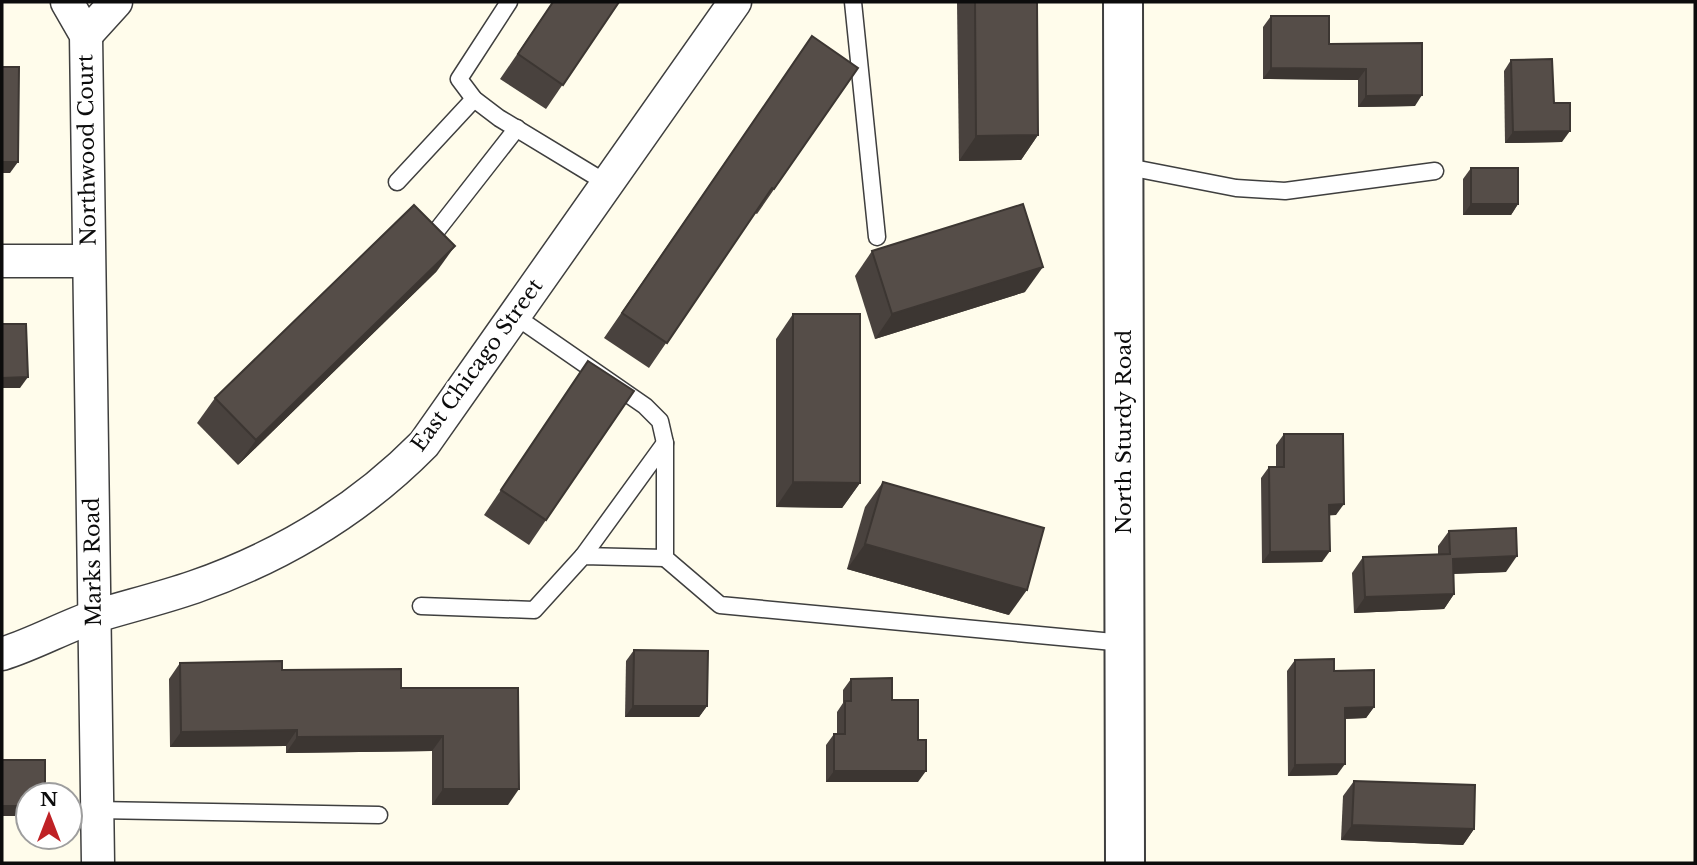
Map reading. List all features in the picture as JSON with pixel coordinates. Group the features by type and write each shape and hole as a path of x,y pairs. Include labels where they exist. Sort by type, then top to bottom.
{"street":[{"name":"Northwood Court","path":"67,2 86,35 88,261"},
{"path":"86,35 116,2"},
{"name":"East Chicago Street","path":"2,654 94,617 194,587 276,554 364,498 424,444 735,2"},
{"name":"North Sturdy Road","path":"1123,2 1125,863"},
{"path":"2,261 88,261"},
{"name":"Marks Road","path":"88,261 98,863"}],"lane":[{"path":"509,2 459,79 474,99 608,184"},
{"path":"853,2 877,237"},
{"path":"397,182 474,99"},
{"path":"438,229 517,128"},
{"path":"1123,166 1236,188 1285,191 1435,171"},
{"path":"515,316 645,406 660,421 665,443 665,558"},
{"path":"421,606 534,610 583,556 665,443"},
{"path":"583,556 665,558 720,605 1125,643"},
{"path":"96,810 379,815"}],"building":[{"path":"553,2 619,2 563,85 518,54"},
{"path":"975,2 1037,2 1038,135 976,136"},
{"path":"1271,16 1329,16 1329,44 1422,43 1422,95 1366,96 1366,69 1271,68"},
{"path":"812,36 858,68 774,189 772,188 667,343 622,313"},
{"path":"1552,59 1554,103 1570,103 1570,131 1513,132 1511,60"},
{"path":"2,67 19,67 18,162 2,162"},
{"path":"1471,168 1518,168 1518,204 1471,204"},
{"path":"1023,204 1043,267 892,314 872,251"},
{"path":"414,205 455,246 256,440 215,398"},
{"path":"793,314 860,314 860,483 793,482"},
{"path":"2,324 26,324 28,377 2,378"},
{"path":"588,361 634,391 546,520 501,490"},
{"path":"1284,434 1343,434 1344,504 1329,505 1330,551 1270,552 1269,467 1284,467"},
{"path":"883,482 1044,528 1027,590 865,544"},
{"path":"1516,528 1517,556 1453,559 1454,594 1365,597 1363,557 1450,554 1449,531"},
{"path":"634,650 708,651 707,706 633,706"},
{"path":"1334,659 1334,671 1374,670 1374,707 1345,708 1345,764 1295,765 1295,660"},
{"path":"282,661 282,670 401,669 401,688 518,688 519,789 443,789 443,736 297,737 297,730 181,732 180,663"},
{"path":"892,678 892,700 918,700 918,740 926,740 926,771 834,771 834,734 845,734 845,701 851,701 851,679"},
{"path":"2,760 45,760 45,781 14,781 14,806 2,806"},
{"path":"1354,781 1475,785 1474,829 1352,825"}]}
